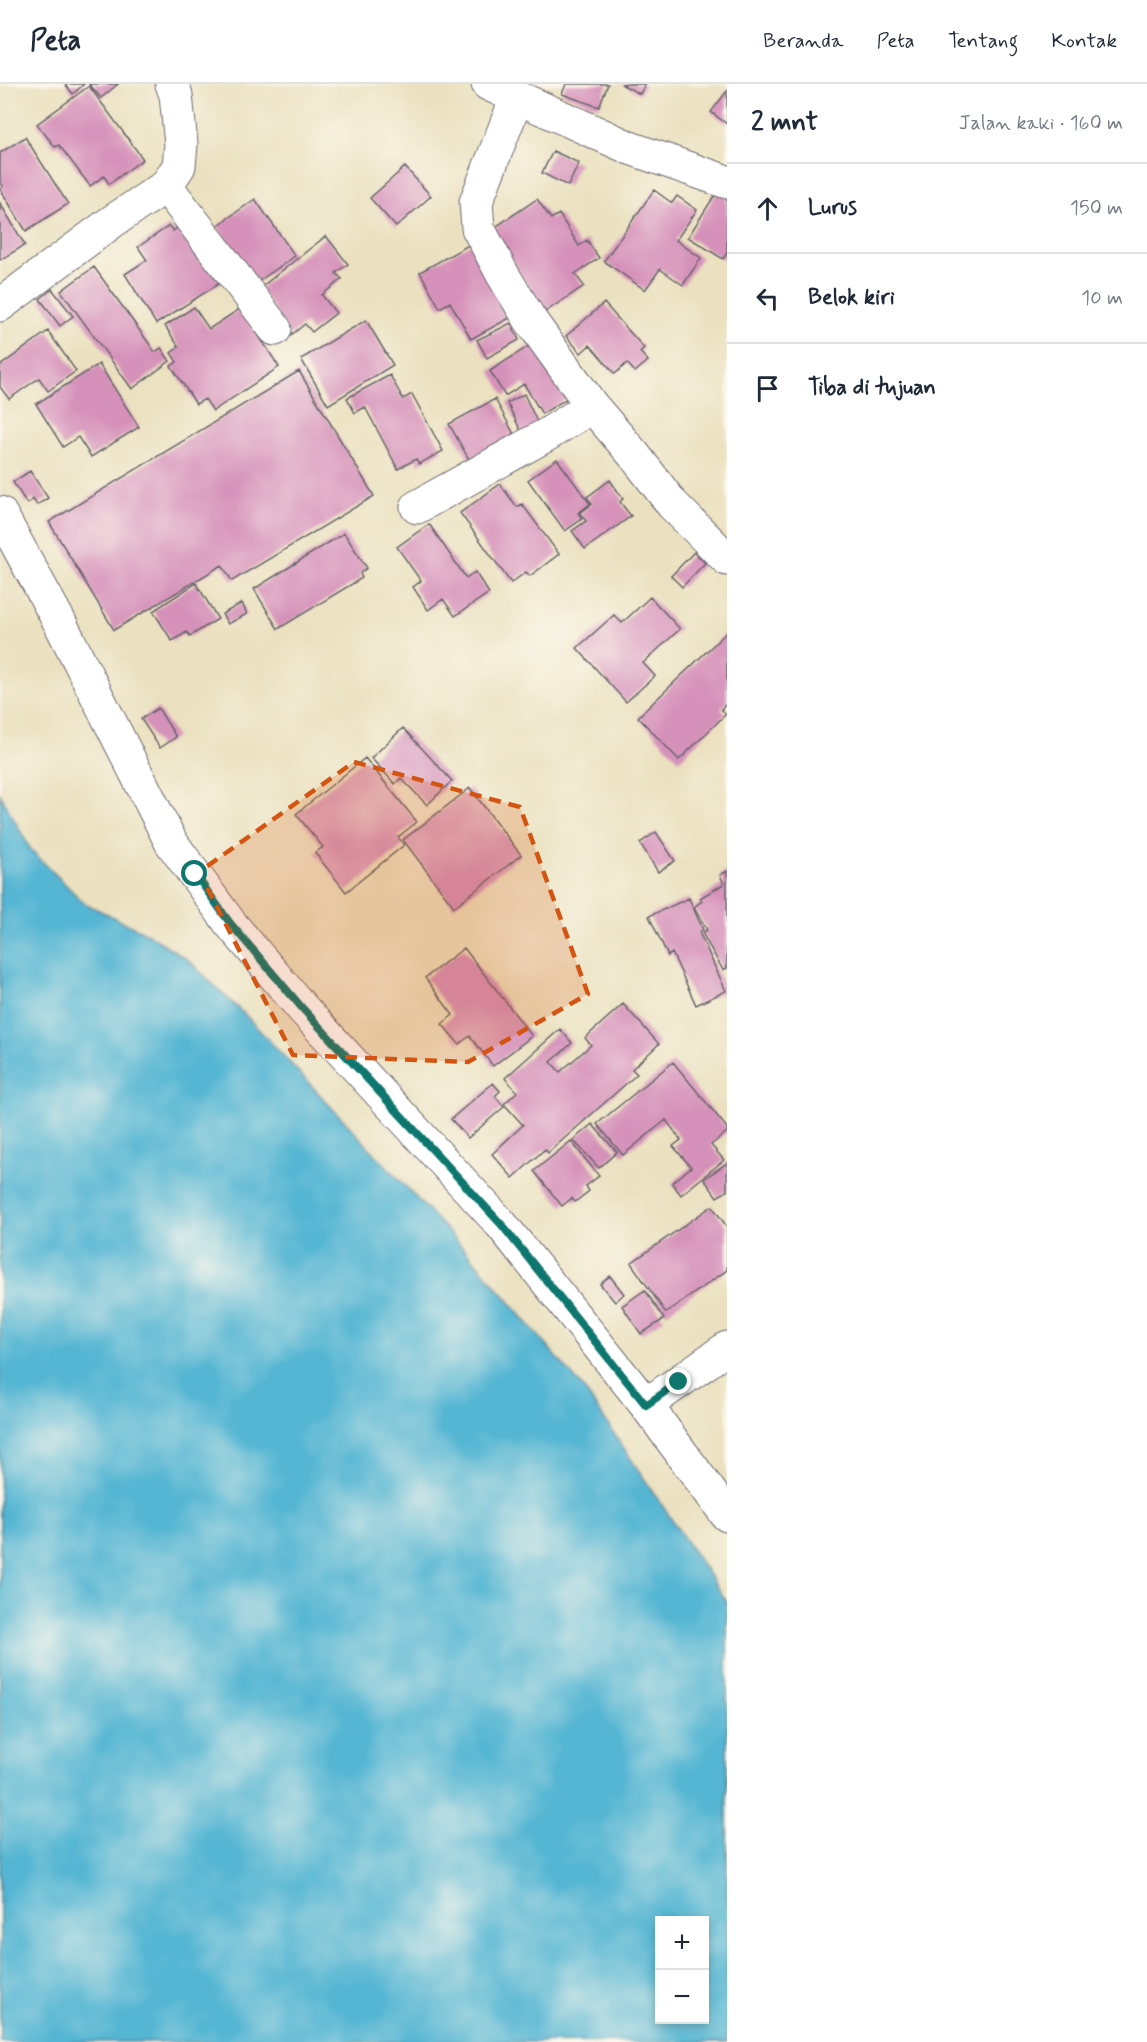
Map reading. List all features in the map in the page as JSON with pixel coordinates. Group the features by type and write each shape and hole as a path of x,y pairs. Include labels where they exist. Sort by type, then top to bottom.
{"main road":[{"path":"0,304 113,221 166,186 179,166 181,144 176,95 172,84"},
{"path":"488,84 630,148 727,182"},
{"path":"517,97 476,202 477,228 531,321 592,406 672,504 727,559"},
{"path":"166,186 275,329"},
{"path":"417,507 548,434 592,406"},
{"path":"0,513 60,623 171,842 230,923 296,1000 501,1224 646,1405 727,1515"},
{"path":"646,1405 727,1348"}],"highlighted area":[{"path":"354,762 520,807 588,994 468,1062 293,1055 199,872"}],"water":[{"path":"0,794 31,850 84,903 148,934 187,959 248,1018 467,1252 584,1389 727,1602 727,2042 0,2042"}],"building":[{"path":"65,84 84,84 73,94"},
{"path":"89,84 118,84 101,98"},
{"path":"566,84 608,84 599,107 562,94"},
{"path":"621,84 645,84 640,94"},
{"path":"89,86 143,159 109,184 104,176 90,186 59,145 55,147 37,124"},
{"path":"727,91 727,124 711,112"},
{"path":"25,137 68,204 26,231 0,189 3,186 0,182 0,153"},
{"path":"553,151 579,163 568,186 542,173"},
{"path":"405,167 431,196 396,227 370,198"},
{"path":"654,190 672,203 677,196 697,210 676,240 701,258 683,285 660,269 645,290 604,261"},
{"path":"718,190 727,196 727,253 723,259 688,237"},
{"path":"255,199 295,256 256,283 217,226"},
{"path":"537,199 551,219 559,214 579,246 587,240 599,258 575,274 584,286 545,312 491,230"},
{"path":"0,203 25,245 0,260"},
{"path":"181,225 223,281 156,324 125,274 147,260 138,247 169,226 173,231"},
{"path":"326,236 348,264 336,273 342,279 322,295 336,313 312,332 305,324 290,336 260,288"},
{"path":"474,242 515,315 471,339 450,302 440,308 420,272"},
{"path":"94,267 155,352 161,348 170,361 132,389 61,291"},
{"path":"52,289 73,316 60,326 40,299"},
{"path":"604,303 644,348 640,352 648,361 635,372 627,363 615,374 590,345 581,353 566,336"},
{"path":"194,307 209,329 241,308 279,367 213,411 205,399 196,404 171,366 177,362 171,353 179,347 165,326"},
{"path":"366,320 393,365 328,405 301,359"},
{"path":"511,323 519,340 487,358 477,340"},
{"path":"48,331 76,371 48,391 39,378 9,399 0,387 0,366"},
{"path":"540,339 574,394 542,414 524,384 505,396 490,371"},
{"path":"99,364 139,427 91,457 78,437 63,447 36,404"},
{"path":"299,371 374,496 232,581 222,565 114,630 49,522"},
{"path":"390,375 403,399 412,394 443,451 419,464 416,459 398,469 365,407 355,413 347,398"},
{"path":"524,394 540,428 523,435 507,403"},
{"path":"495,399 515,436 470,461 449,424"},
{"path":"557,459 590,504 578,513 582,519 565,531 528,480"},
{"path":"30,471 48,498 37,505 33,499 27,504 13,482"},
{"path":"610,480 623,499 620,502 631,516 585,549 572,531 586,521 580,513 592,504 587,497"},
{"path":"500,484 517,507 522,504 559,554 530,576 526,572 511,583 460,513"},
{"path":"429,524 466,578 475,572 489,593 455,616 443,599 428,610 413,587 421,581 397,547"},
{"path":"344,533 367,568 360,573 362,578 278,629 254,589"},
{"path":"694,552 705,563 682,587 671,576"},
{"path":"196,583 218,619 190,636 187,632 172,641 153,611"},
{"path":"650,597 680,629 643,663 655,676 626,702 577,648 614,615 622,623"},
{"path":"242,603 247,614 228,624 222,614"},
{"path":"727,632 727,703 721,709 726,714 679,760 638,717"},
{"path":"158,708 176,737 160,748 141,719"},
{"path":"403,728 452,781 427,805 401,778 395,784 371,758"},
{"path":"365,758 417,822 398,837 404,845 346,892 315,853 323,847 296,814"},
{"path":"470,788 521,855 454,907 403,840"},
{"path":"656,832 675,861 658,872 640,843"},
{"path":"727,871 727,968 723,970 702,933 707,930 694,907 702,901 700,898 724,884 720,875"},
{"path":"689,898 703,930 699,932 726,991 696,1005 672,953 668,956 649,916"},
{"path":"464,948 532,1036 493,1066 470,1036 459,1044 442,1024 453,1015 425,978"},
{"path":"623,1004 659,1044 632,1069 637,1074 548,1153 545,1149 513,1178 492,1154 523,1125 504,1104 517,1092 505,1078 560,1029 572,1043 551,1062 560,1072 591,1045 585,1038"},
{"path":"673,1062 727,1128 727,1132 711,1145 724,1160 681,1195 672,1183 691,1167 673,1146 681,1140 666,1120 623,1155 597,1124"},
{"path":"493,1083 500,1091 495,1096 504,1107 468,1138 451,1119"},
{"path":"592,1124 617,1152 599,1168 573,1140"},
{"path":"571,1141 599,1176 586,1186 589,1191 575,1202 572,1198 562,1206 534,1171"},
{"path":"727,1163 727,1191 717,1197 704,1179"},
{"path":"712,1206 727,1227 727,1270 666,1313 631,1263"},
{"path":"610,1276 624,1294 615,1302 600,1284"},
{"path":"645,1290 664,1319 641,1334 622,1306"}],"route":[{"path":"195,874 230,923 303,1009 501,1224 646,1405 679,1382"}]}
